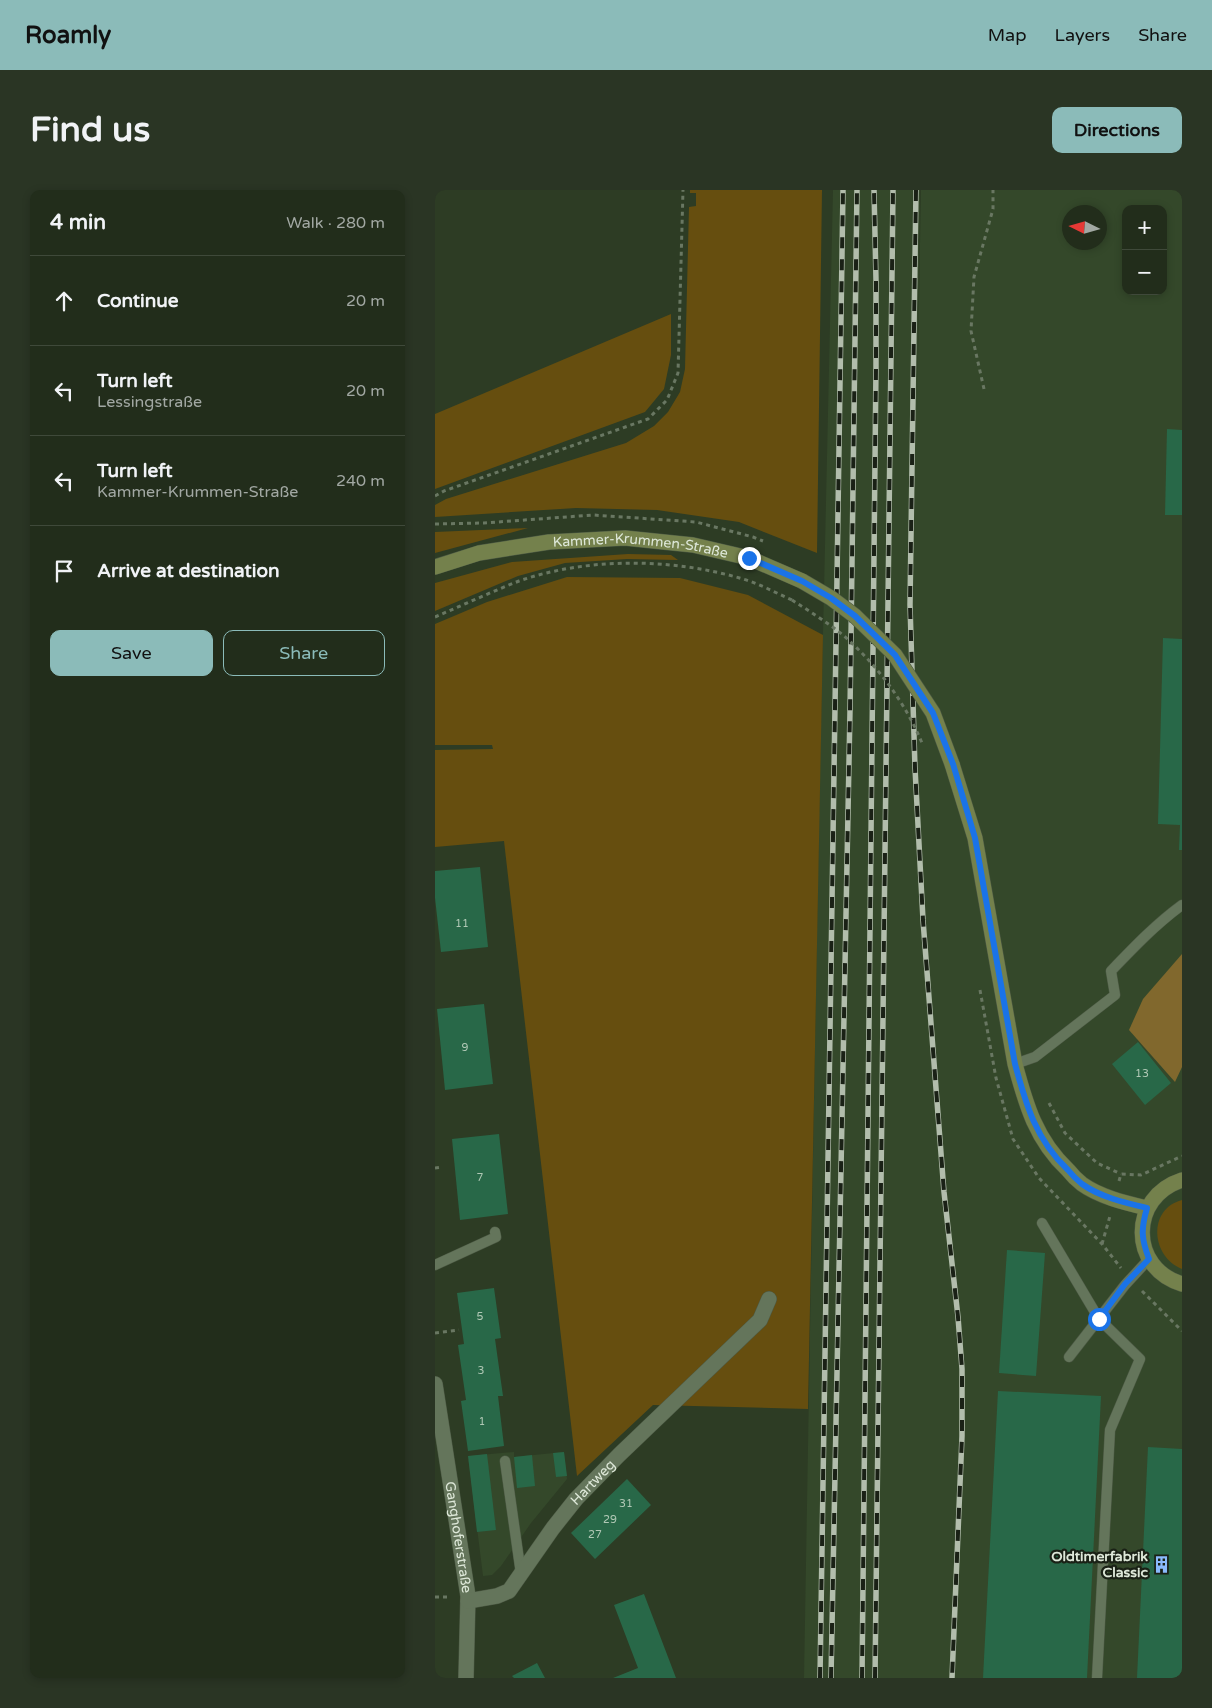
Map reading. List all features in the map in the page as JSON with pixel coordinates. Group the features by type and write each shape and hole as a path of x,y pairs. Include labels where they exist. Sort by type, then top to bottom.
{"main road":[{"name":"Kammer-Krummen-Straße","path":"435,567 479,553 549,542 625,538 693,545 749,558 802,581 831,598 855,616 895,655 933,713 953,764 975,838 1015,1064 1024,1099 1041,1139 1082,1184 1114,1200 1147,1208"},
{"path":"1182,1180 1170,1184 1153,1198 1147,1208 1142,1227 1143,1241 1149,1259 1159,1272 1182,1284"}],"street":[{"name":"Hartweg","path":"469,1601 497,1596 509,1591 576,1499 619,1455 761,1320 769,1299"},
{"name":"Ganghoferstraße","path":"435,1384 469,1601"},
{"path":"466,1678 469,1601"}],"lane":[{"path":"1015,1064 1035,1057 1115,995 1111,971 1140,940 1182,905"},
{"path":"1042,1224 1099,1319 1140,1359 1110,1430 1097,1678"},
{"path":"435,1265 496,1237 495,1232"},
{"path":"1069,1357 1125,1284 1149,1259"},
{"path":"505,1461 521,1574"}],"path":[{"path":"435,496 444,491 648,419 667,400 678,373 683,190"},
{"path":"985,389 971,331 974,277 993,209 993,190"},
{"path":"435,617 520,581 566,568 627,563 690,567 744,580 792,600 842,634 868,659 893,690 916,729 923,746"},
{"path":"1048,1102 1065,1133 1097,1163 1121,1174"},
{"path":"435,1168 442,1167"},
{"path":"435,1333 459,1330"}],"shaded area":[{"path":"690,190 822,190 817,553 739,522 657,510 576,508 435,517 435,505 446,499 626,443 654,426 668,412 680,392 685,369 689,207 696,206 696,193 690,193"},
{"path":"833,190 920,190 917,412 921,190 1182,190 1182,1678 804,1678 819,813"},
{"path":"671,314 671,355 664,389 645,412 435,489 435,414"},
{"path":"528,528 435,553 435,532"},
{"path":"628,554 671,555 678,560 627,559 565,563 518,576 435,611 435,583 512,562"},
{"path":"567,577 680,578 748,595 823,635 808,1409 653,1405 577,1476 504,841 435,847 435,750 493,749 492,745 435,745 435,624 487,602"},
{"path":"1182,954 1182,1067 1175,1082 1129,1030 1143,999"},
{"path":"1182,1200 1182,1269 1172,1263 1164,1254 1159,1244 1157,1233 1158,1223 1163,1213 1171,1205"},
{"path":"514,1452 514,1457 564,1452 567,1479 531,1523 501,1566 492,1575 483,1576 468,1456"}],"building":[{"path":"1167,429 1182,430 1182,515 1165,515"},
{"path":"1163,638 1182,639 1182,850 1179,850 1180,825 1158,824"},
{"path":"480,867 488,947 441,952 435,898 435,871"},
{"path":"484,1004 493,1084 445,1090 437,1009"},
{"path":"1138,1042 1171,1083 1145,1105 1112,1064"},
{"path":"499,1134 508,1214 460,1220 452,1139"},
{"path":"1007,1250 1045,1253 1036,1376 999,1373"},
{"path":"494,1288 501,1338 495,1339 503,1396 498,1396 504,1446 468,1451 461,1401 466,1400 458,1345 464,1344 457,1293"},
{"path":"998,1391 1101,1396 1087,1678 983,1678"},
{"name":"Oldtimerfabrik Classic","path":"1148,1447 1182,1449 1182,1678 1137,1678"},
{"path":"564,1452 567,1476 556,1477 553,1453"},
{"path":"487,1454 496,1530 477,1532 468,1456"},
{"path":"532,1455 535,1486 517,1488 514,1457"},
{"path":"627,1479 651,1505 595,1559 571,1533"},
{"path":"644,1594 676,1678 613,1678 638,1668 614,1605"},
{"path":"537,1663 545,1678 514,1678 512,1676"}],"railway":[{"path":"820,1678 843,190"},
{"path":"831,1678 850,711 857,190"},
{"path":"862,1678 876,367 874,190"},
{"path":"875,1678 893,190"},
{"path":"916,190 910,605 915,768 923,920 944,1192 962,1369 962,1436 952,1678"}],"place":[{"name":"Oldtimerfabrik Classic","path":"1162,1564"}],"route":[{"path":"749,558 802,581 831,598 855,616 895,655 933,713 953,764 975,838 1015,1064 1024,1099 1041,1139 1082,1184 1114,1200 1147,1208 1142,1227 1143,1241 1149,1259 1125,1284 1099,1319"}]}
